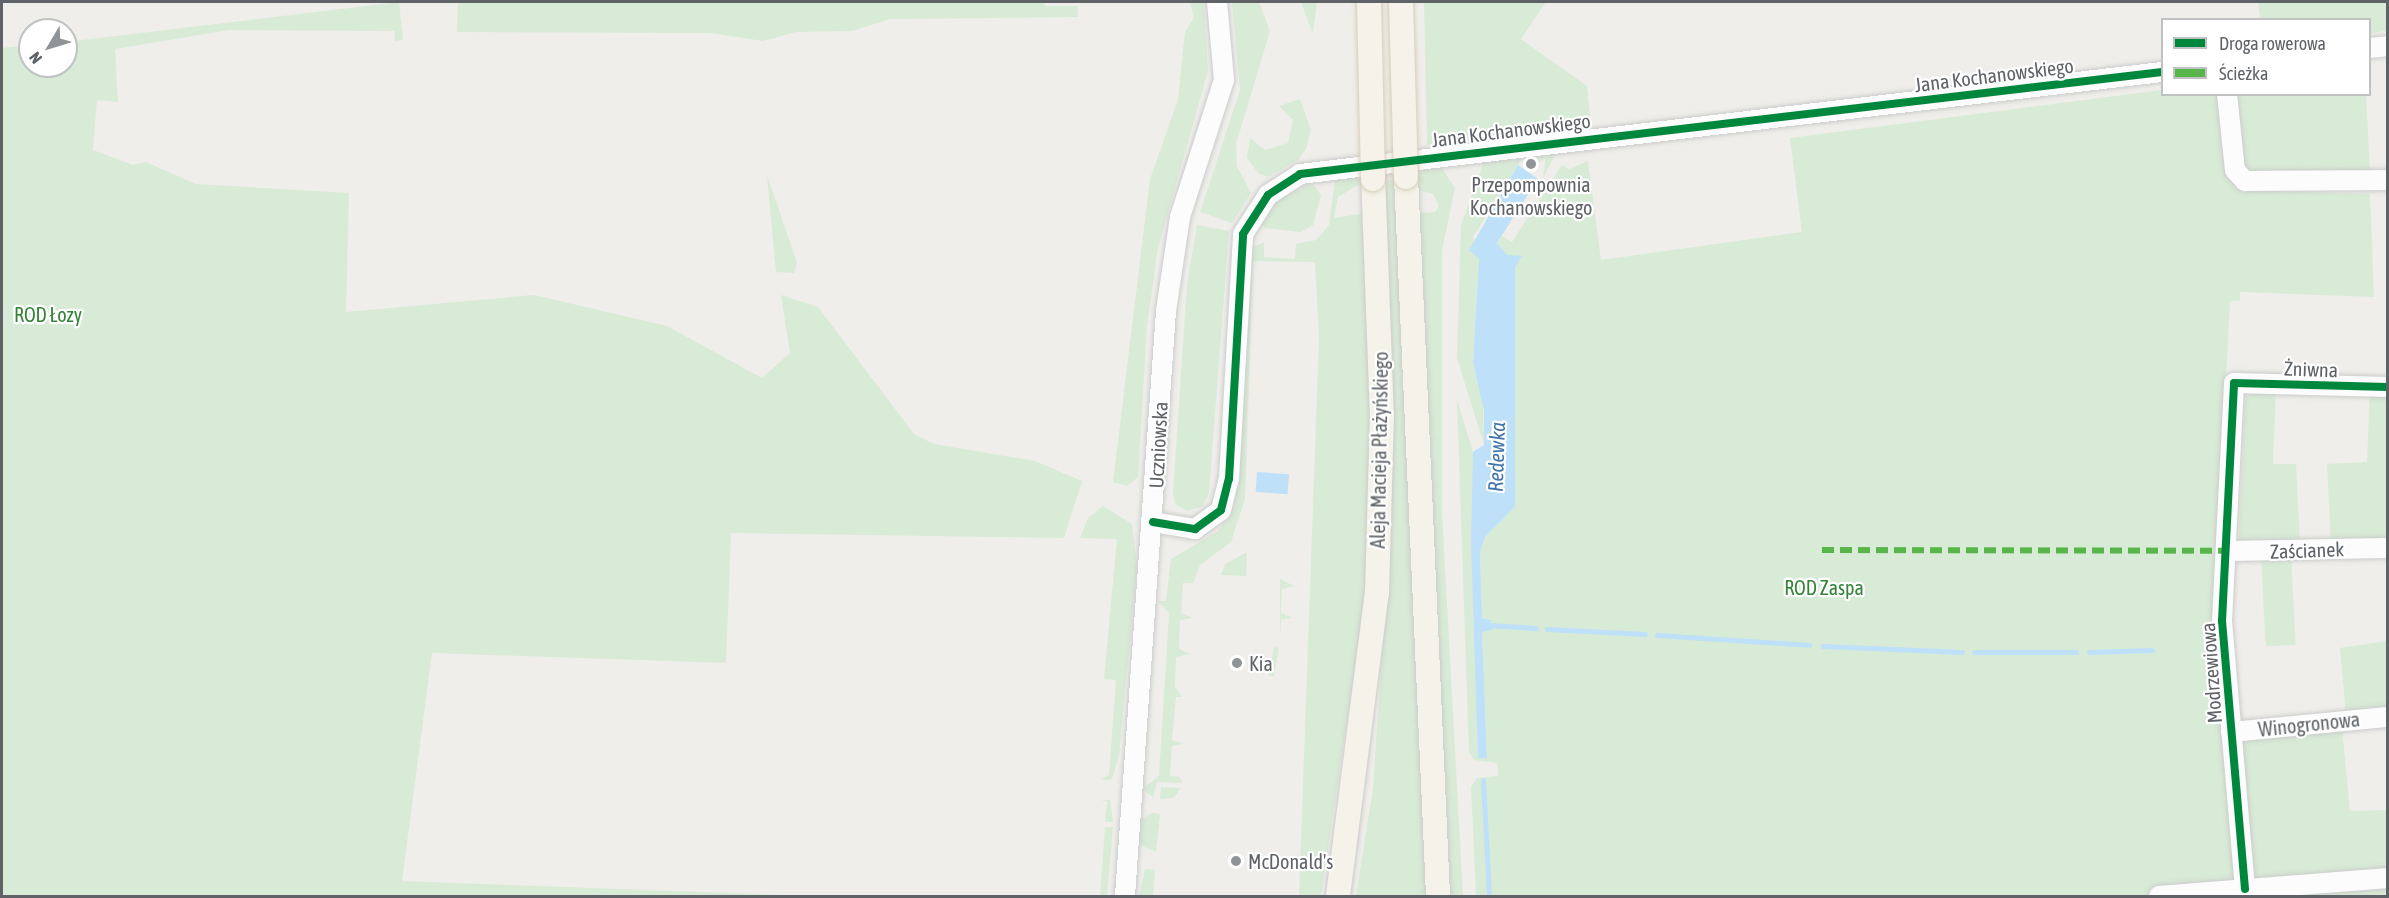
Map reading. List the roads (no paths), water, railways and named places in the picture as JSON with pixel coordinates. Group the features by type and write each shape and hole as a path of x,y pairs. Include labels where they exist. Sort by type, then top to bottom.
{"main road":[{"name":"Aleja Macieja Płażyńskiego","path":"1338,897 1367,691 1379,550 1382,419 1369,2"},
{"name":"Aleja Macieja Płażyńskiego","path":"1401,2 1406,177 1438,897"}],"street":[{"name":"Uczniowska","path":"1125,897 1171,263 1224,80 1217,3"},
{"path":"2371,48 2388,46"},
{"name":"Jana Kochanowskiego","path":"1153,522 1195,529 1221,510 1229,478 1243,234 1268,195 1300,174 2161,72"},
{"path":"2227,96 2235,170 2245,181 2388,180"},
{"name":"Żniwna","path":"2234,383 2388,387"},
{"name":"Modrzewiowa","path":"2234,383 2222,621 2245,889"},
{"name":"Zaścianek","path":"2226,551 2388,548"},
{"name":"Winogronowa","path":"2231,732 2388,717"},
{"path":"2159,897 2388,878"}],"water":[{"path":"1518,165 1538,179 1497,243 1507,255 1522,256 1515,267 1515,507 1485,537 1480,552 1482,618 1491,620 1492,630 1482,632 1487,758 1478,758 1471,542 1473,452 1484,445 1484,411 1473,362 1479,259 1469,250"},
{"path":"1257,472 1289,474 1288,494 1256,492"}],"waterway":[{"path":"1487,625 1536,628"},
{"path":"1547,629 1645,634"},
{"path":"1657,635 1810,645"},
{"path":"1823,646 1962,652"},
{"path":"2089,652 2152,650"},
{"path":"1974,652 2076,652"},
{"name":"Redewka","path":"1483,780 1489,896"}],"place":[{"name":"Przepompownia Kochanowskiego","path":"1531,164"},
{"name":"Kia","path":"1237,663"},
{"name":"McDonald's","path":"1236,861"}],"park label":[{"name":"ROD Łozy","path":"48,314"},
{"name":"ROD Zaspa","path":"1824,587"}]}
